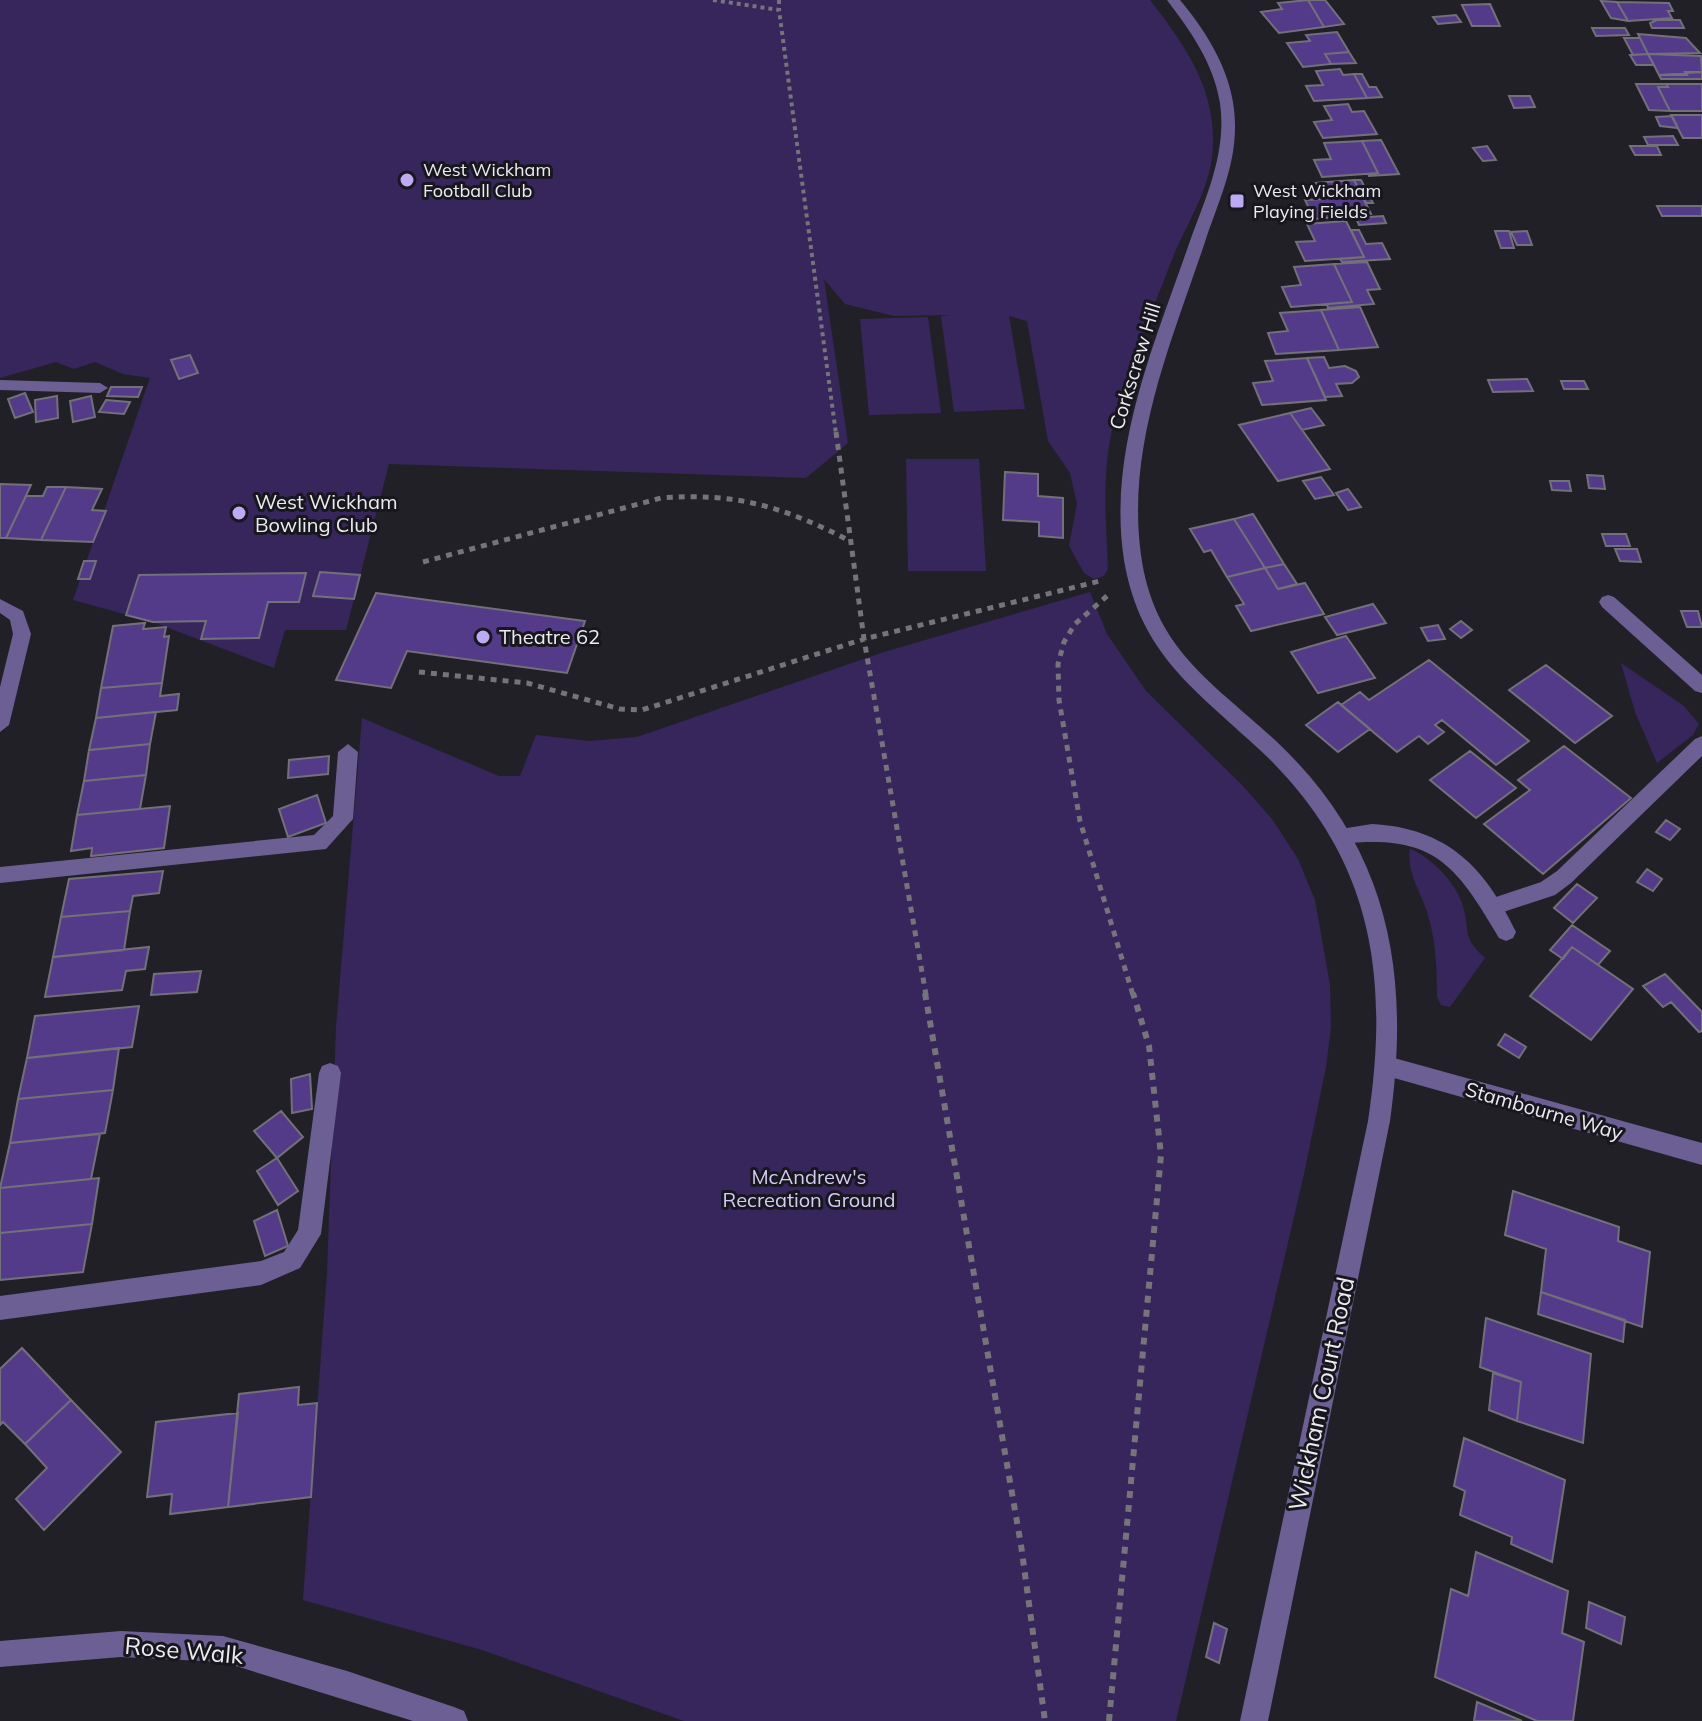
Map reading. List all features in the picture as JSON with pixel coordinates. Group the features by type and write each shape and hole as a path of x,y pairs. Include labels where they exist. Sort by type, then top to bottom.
{"street":[{"name":"Corkscrew Hill","path":"1173,0 1200,37 1225,86 1230,137 1227,155 1138,428 1130,503 1132,552 1149,618 1174,658 1301,780 1341,836 1369,895 1384,957 1390,1022 1387,1066"},
{"path":"0,385 100,388"},
{"path":"1608,602 1702,686"},
{"path":"0,606 14,611 21,619 22,634 0,725"},
{"path":"1491,907 1548,889 1564,877 1702,744"},
{"path":"0,875 319,843 343,819 348,752"},
{"path":"1341,836 1384,830 1422,838 1452,858 1491,907 1506,932"},
{"name":"Stambourne Way","path":"1387,1066 1702,1154"},
{"name":"Wickham Court Road","path":"1254,1721 1387,1066"},
{"path":"0,1308 261,1273 292,1260 309,1234 330,1073"},
{"name":"Rose Walk","path":"0,1654 121,1644 223,1649 347,1685 454,1721"}],"path":[{"path":"713,0 779,10"},
{"path":"779,0 864,639 1021,1545 1045,1721"},
{"path":"423,562 661,498 697,494 734,495 766,501 794,511 851,542"},
{"path":"419,672 527,683 620,709 642,710 864,639 1080,584 1137,574"},
{"path":"1109,1721 1161,1155 1149,1046 1080,821 1066,753 1058,664 1064,642 1075,624 1137,574"}],"green space":[{"path":"0,0 1150,0 1185,49 1202,83 1212,121 1212,158 1204,189 1177,247 1129,369 1116,413 1108,452 1106,485 1108,569 1104,576 1094,579 1084,573 1069,546 1077,504 1070,473 1048,441 1027,321 1009,316 1025,409 954,412 941,316 951,315 894,316 845,304 824,279 848,443 806,478 389,464 346,630 285,630 274,668 153,622 73,600 150,378 123,374 95,362 74,369 56,362 0,378"},
{"path":"928,317 941,413 869,415 860,319"},
{"path":"906,459 979,459 986,571 908,571"},
{"name":"McAndrew's Recreation Ground","path":"1090,592 1107,634 1146,691 1241,784 1272,819 1298,859 1315,900 1330,985 1331,1027 1326,1067 1304,1174 1176,1721 684,1721 482,1650 303,1600 327,1273 336,1027 362,718 499,776 520,776 536,735 589,741 637,737 884,652"},
{"path":"1621,663 1684,706 1699,724 1693,735 1657,763 1635,712"},
{"path":"1410,849 1433,864 1454,887 1465,912 1469,938 1485,958 1450,1007 1441,1005 1437,997 1433,935 1412,875"}],"building":[{"path":"1308,0 1324,27 1279,33 1261,12 1282,9 1278,3"},
{"path":"1308,0 1325,0 1344,24 1324,27"},
{"path":"1601,1 1617,2 1628,21 1611,18"},
{"path":"1617,2 1669,3 1673,11 1668,11 1672,18 1628,21"},
{"path":"1490,4 1500,26 1472,26 1462,5"},
{"path":"1456,15 1461,22 1438,24 1433,17"},
{"path":"1680,20 1684,28 1652,28 1650,23"},
{"path":"1592,28 1625,28 1629,35 1596,36"},
{"path":"1337,32 1349,52 1325,54 1331,64 1303,67 1287,43 1310,41 1306,35"},
{"path":"1638,34 1686,38 1700,53 1648,54"},
{"path":"1624,38 1640,38 1648,54 1633,55"},
{"path":"1349,52 1356,63 1331,64 1325,54"},
{"path":"1648,54 1701,56 1702,72 1659,75"},
{"path":"1648,54 1654,65 1636,65 1630,55"},
{"path":"1340,69 1343,75 1354,74 1367,98 1314,101 1306,86 1323,85 1316,71"},
{"path":"1685,72 1702,72 1702,79 1661,79 1659,75 1687,75"},
{"path":"1354,74 1362,74 1369,87 1376,87 1382,97 1367,98"},
{"path":"1636,84 1666,84 1668,87 1658,87 1670,111 1649,110"},
{"path":"1666,84 1702,84 1702,111 1670,111 1658,87 1668,87"},
{"path":"1509,96 1530,96 1535,107 1514,108"},
{"path":"1348,104 1352,112 1364,111 1377,134 1323,138 1314,122 1332,120 1324,106"},
{"path":"1671,115 1702,115 1702,138 1683,138"},
{"path":"1672,116 1678,128 1660,126 1656,117"},
{"path":"1673,136 1678,145 1648,145 1644,137"},
{"path":"1381,140 1399,174 1368,176 1378,173 1362,141"},
{"path":"1362,141 1378,173 1322,177 1314,160 1331,159 1324,143"},
{"path":"1487,146 1496,160 1483,161 1473,148"},
{"path":"1630,146 1657,146 1661,155 1635,155"},
{"path":"1354,180 1371,214 1314,219 1305,200 1324,199 1316,183"},
{"path":"1354,180 1361,180 1373,203 1366,203"},
{"path":"1657,206 1702,206 1702,216 1662,216"},
{"path":"1383,216 1386,223 1359,225 1356,218"},
{"path":"1346,221 1364,257 1305,261 1296,242 1315,241 1307,224"},
{"path":"1351,230 1359,230 1366,244 1382,243 1390,259 1342,262 1340,259 1364,257"},
{"path":"1495,231 1509,231 1514,248 1501,248"},
{"path":"1527,231 1532,245 1517,245 1511,232"},
{"path":"1367,262 1380,289 1367,290 1374,304 1328,308 1327,304 1352,302 1334,264"},
{"path":"1334,264 1352,302 1291,307 1282,287 1301,285 1294,267"},
{"path":"1360,307 1378,347 1339,350 1321,310"},
{"path":"1321,310 1339,350 1276,354 1268,333 1288,331 1280,313"},
{"path":"190,355 198,373 179,379 171,360"},
{"path":"1324,357 1329,368 1345,366 1356,371 1359,377 1352,383 1336,384 1342,396 1325,397 1307,358"},
{"path":"1307,358 1326,400 1262,405 1253,383 1273,381 1265,361"},
{"path":"1527,379 1533,391 1493,392 1488,380"},
{"path":"1561,381 1584,381 1588,389 1564,389"},
{"path":"111,387 142,387 138,397 107,396"},
{"path":"25,393 33,412 15,418 8,399"},
{"path":"57,396 58,418 36,422 35,400"},
{"path":"91,396 95,417 73,422 70,401"},
{"path":"106,400 130,402 124,414 99,412"},
{"path":"1311,408 1324,425 1302,430 1290,413"},
{"path":"1290,413 1330,469 1278,481 1239,425"},
{"path":"1005,472 1038,474 1038,496 1063,498 1063,538 1039,536 1039,522 1003,520"},
{"path":"1587,475 1603,476 1605,489 1589,488"},
{"path":"1321,477 1334,495 1315,499 1303,481"},
{"path":"1550,481 1569,481 1571,491 1552,490"},
{"path":"0,484 31,485 6,538 0,538"},
{"path":"47,487 66,487 41,540 6,538 26,496 43,496"},
{"path":"66,487 102,489 92,510 106,511 93,542 41,540"},
{"path":"1348,489 1361,507 1348,510 1336,493"},
{"path":"1253,514 1284,564 1265,568 1234,519"},
{"path":"1234,519 1265,568 1227,577 1211,550 1204,552 1190,529"},
{"path":"1602,534 1626,534 1630,546 1606,546"},
{"path":"1615,549 1637,549 1641,562 1620,561"},
{"path":"84,561 96,561 90,579 78,579"},
{"path":"1284,564 1297,584 1278,589 1265,568"},
{"path":"1265,568 1278,589 1305,583 1324,614 1251,631 1236,606 1244,604 1227,577"},
{"path":"320,572 360,575 354,599 313,596"},
{"path":"306,573 299,602 268,602 259,638 201,639 206,621 153,622 126,615 139,575"},
{"name":"Theatre 62","path":"376,593 585,621 567,673 407,651 391,688 336,680"},
{"path":"1373,604 1386,623 1337,635 1325,617"},
{"path":"1681,611 1698,611 1702,627 1687,627"},
{"path":"1461,621 1472,630 1461,638 1450,629"},
{"path":"145,623 143,629 166,627 164,637 169,636 162,683 101,688 113,626"},
{"path":"1438,625 1445,639 1428,641 1421,628"},
{"path":"1346,636 1375,678 1318,693 1291,652"},
{"path":"1429,660 1529,741 1496,765 1442,720 1435,725 1444,732 1428,744 1419,736 1397,752 1341,705 1360,692 1369,700"},
{"path":"1546,665 1612,716 1575,743 1509,690"},
{"path":"162,683 160,696 179,694 177,710 96,718 101,688"},
{"path":"1338,702 1370,729 1338,752 1306,725"},
{"path":"156,712 150,744 89,750 96,718"},
{"path":"150,744 146,775 84,781 89,750"},
{"path":"1564,746 1631,798 1543,874 1484,824 1530,790 1518,780"},
{"path":"1470,751 1516,788 1476,818 1430,780"},
{"path":"329,756 328,774 288,778 289,760"},
{"path":"146,775 140,809 77,815 84,781"},
{"path":"317,795 326,823 288,837 279,809"},
{"path":"170,806 164,848 91,856 92,848 71,851 77,815"},
{"path":"1666,820 1680,829 1670,840 1656,832"},
{"path":"1647,869 1662,879 1653,891 1637,882"},
{"path":"163,871 159,893 133,896 130,911 61,917 69,879"},
{"path":"1577,884 1597,898 1573,923 1554,908"},
{"path":"130,911 124,950 53,957 61,917"},
{"path":"1572,925 1610,951 1598,965 1572,947 1563,959 1550,950"},
{"path":"149,947 145,969 126,971 122,990 45,997 53,957"},
{"path":"1572,947 1633,989 1591,1040 1530,996"},
{"path":"201,971 197,992 151,995 154,974"},
{"path":"1665,974 1702,1012 1702,1031 1699,1032 1671,1002 1663,1007 1643,986"},
{"path":"139,1006 132,1047 27,1058 35,1016"},
{"path":"1505,1034 1526,1047 1519,1058 1498,1045"},
{"path":"119,1048 113,1090 18,1099 27,1058"},
{"path":"310,1074 312,1109 292,1113 291,1079"},
{"path":"113,1090 105,1133 10,1143 18,1099"},
{"path":"281,1111 303,1137 277,1158 254,1131"},
{"path":"100,1134 91,1179 0,1188 10,1143"},
{"path":"277,1158 298,1191 278,1205 257,1171"},
{"path":"99,1178 92,1224 0,1233 0,1188"},
{"path":"1513,1191 1619,1227 1618,1241 1650,1252 1642,1327 1541,1292 1546,1249 1505,1235"},
{"path":"277,1210 288,1246 265,1256 254,1221"},
{"path":"92,1224 83,1272 0,1280 0,1233"},
{"path":"1541,1292 1625,1320 1623,1342 1538,1314"},
{"path":"1486,1318 1591,1354 1583,1443 1517,1421 1521,1382 1480,1367"},
{"path":"22,1348 71,1400 25,1444 3,1422 0,1425 0,1369"},
{"path":"1493,1373 1521,1382 1517,1421 1489,1410"},
{"path":"299,1387 298,1405 317,1403 311,1497 228,1507 239,1394"},
{"path":"71,1400 121,1452 44,1530 16,1499 47,1468 25,1444"},
{"path":"238,1413 228,1507 170,1514 172,1494 147,1497 156,1422"},
{"path":"1464,1438 1565,1480 1552,1562 1511,1544 1512,1537 1460,1515 1465,1491 1454,1486"},
{"path":"1476,1552 1568,1591 1562,1633 1584,1642 1573,1721 1537,1721 1435,1677 1451,1589 1468,1596"},
{"path":"1589,1602 1625,1617 1621,1644 1586,1628"},
{"path":"1214,1623 1227,1629 1219,1663 1206,1657"},
{"path":"1477,1702 1522,1721 1474,1721"}],"place":[{"name":"West Wickham Football Club","path":"407,180"},
{"name":"West Wickham Playing Fields","path":"1237,201"},
{"name":"West Wickham Bowling Club","path":"239,513"},
{"name":"Theatre 62","path":"483,637"}]}
